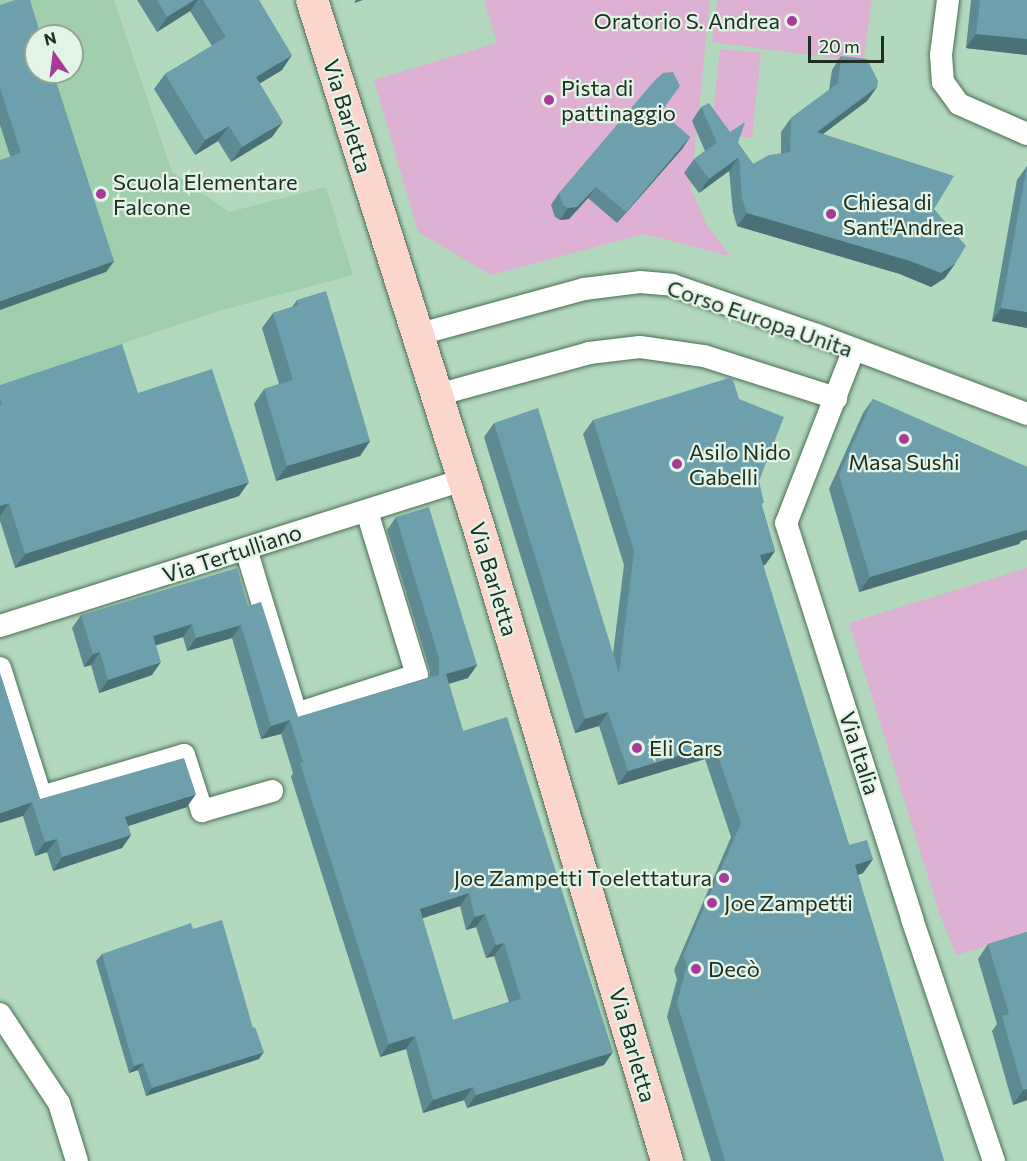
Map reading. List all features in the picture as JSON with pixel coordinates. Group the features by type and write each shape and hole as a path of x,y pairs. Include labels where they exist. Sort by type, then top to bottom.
{"main road":[{"name":"Via Barletta","path":"312,0 416,335 464,480 667,1161"}],"street":[{"path":"948,0 941,55 944,82 959,104 1027,134"},
{"name":"Corso Europa Unita","path":"416,335 584,289 640,282 672,285 854,349 1027,414"},
{"path":"437,395 589,353 640,347 704,356 836,398"},
{"name":"Via Italia","path":"854,349 786,523 912,919 994,1161"},
{"name":"Via Tertulliano","path":"0,626 464,480"},
{"path":"246,549 296,714 417,675 367,511"},
{"path":"0,668 41,796 184,755 202,811 272,791"},
{"path":"0,1014 59,1103 77,1161"}],"shaded area":[{"name":"Scuola Elementare Falcone","path":"0,0 114,0 172,172 229,212 326,187 353,275 219,311 0,385"},
{"path":"484,0 710,0 691,188 706,224 730,256 644,234 491,275 418,232 374,80 497,43"},
{"name":"Oratorio S. Andrea","path":"717,0 872,0 863,62 712,42"},
{"path":"720,49 761,53 752,138 711,134"},
{"path":"1027,568 1027,935 956,955 939,912 849,623"}],"building":[{"path":"15,0 30,0 37,24 24,24 24,84 57,84 114,261 0,301 0,160 21,153 0,88 0,5"},
{"path":"157,0 194,0 167,17"},
{"path":"203,0 259,0 292,55 256,77 283,122 242,147 229,126 205,140 165,74 226,37"},
{"path":"980,0 1027,0 1027,39 976,34"},
{"name":"Chiesa di Sant'Andrea","path":"841,56 867,59 878,81 877,87 817,132 954,176 934,209 966,246 955,264 941,273 910,261 747,213 742,198 739,157 709,179 694,159 717,143 701,107 709,103 730,132 745,122 738,143 753,164 769,155 790,152 791,118 838,83"},
{"path":"673,72 680,86 661,112 690,137 626,212 596,187 577,207 568,208 563,205 559,193 655,80 663,73"},
{"path":"1027,166 1027,312 1001,308"},
{"path":"326,291 370,441 287,466 264,389 293,380 273,313 298,305 297,300"},
{"path":"122,344 138,393 212,369 249,482 25,554 9,503 0,506 0,405 2,404 0,385"},
{"path":"732,377 739,399 784,417 759,481 764,503 761,504 775,551 760,555 849,845 867,840 873,859 855,865 944,1161 725,1161 677,1003 687,965 683,956 741,823 714,745 628,771 608,712 585,719 494,423 538,408 619,673 634,551 593,420"},
{"path":"873,399 1027,467 1027,530 870,577 839,475"},
{"path":"429,507 477,665 446,674 463,731 507,717 613,1052 476,1095 473,1087 433,1100 415,1036 389,1044 300,763 303,762 290,720 271,726 241,625 196,638 192,624 153,636 161,662 108,680 100,652 93,654 81,615 237,568 248,606 261,602 298,717 439,675 439,658 396,517","holes":["469,893 475,917 485,914 496,945 504,943 521,999 453,1020 420,909"]},
{"path":"0,673 40,799 184,758 196,794 125,817 131,835 62,857 57,839 45,842 32,802 0,813"},
{"path":"222,920 253,1028 255,1027 264,1052 152,1088 143,1063 134,1066 102,954 191,923 193,929"},
{"path":"1027,932 1027,1089 1023,1090 1002,1016 1009,1014 988,944"}],"place":[{"name":"Oratorio S. Andrea","path":"792,21"},
{"name":"Pista di pattinaggio","path":"549,100"},
{"name":"Scuola Elementare Falcone","path":"101,194"},
{"name":"Chiesa di Sant'Andrea","path":"831,214"},
{"name":"Masa Sushi","path":"904,439"},
{"name":"Asilo Nido Gabelli","path":"677,464"},
{"name":"Eli Cars","path":"637,748"},
{"name":"Joe Zampetti Toelettatura","path":"724,878"},
{"name":"Joe Zampetti","path":"712,903"},
{"name":"Decò","path":"696,969"}]}
